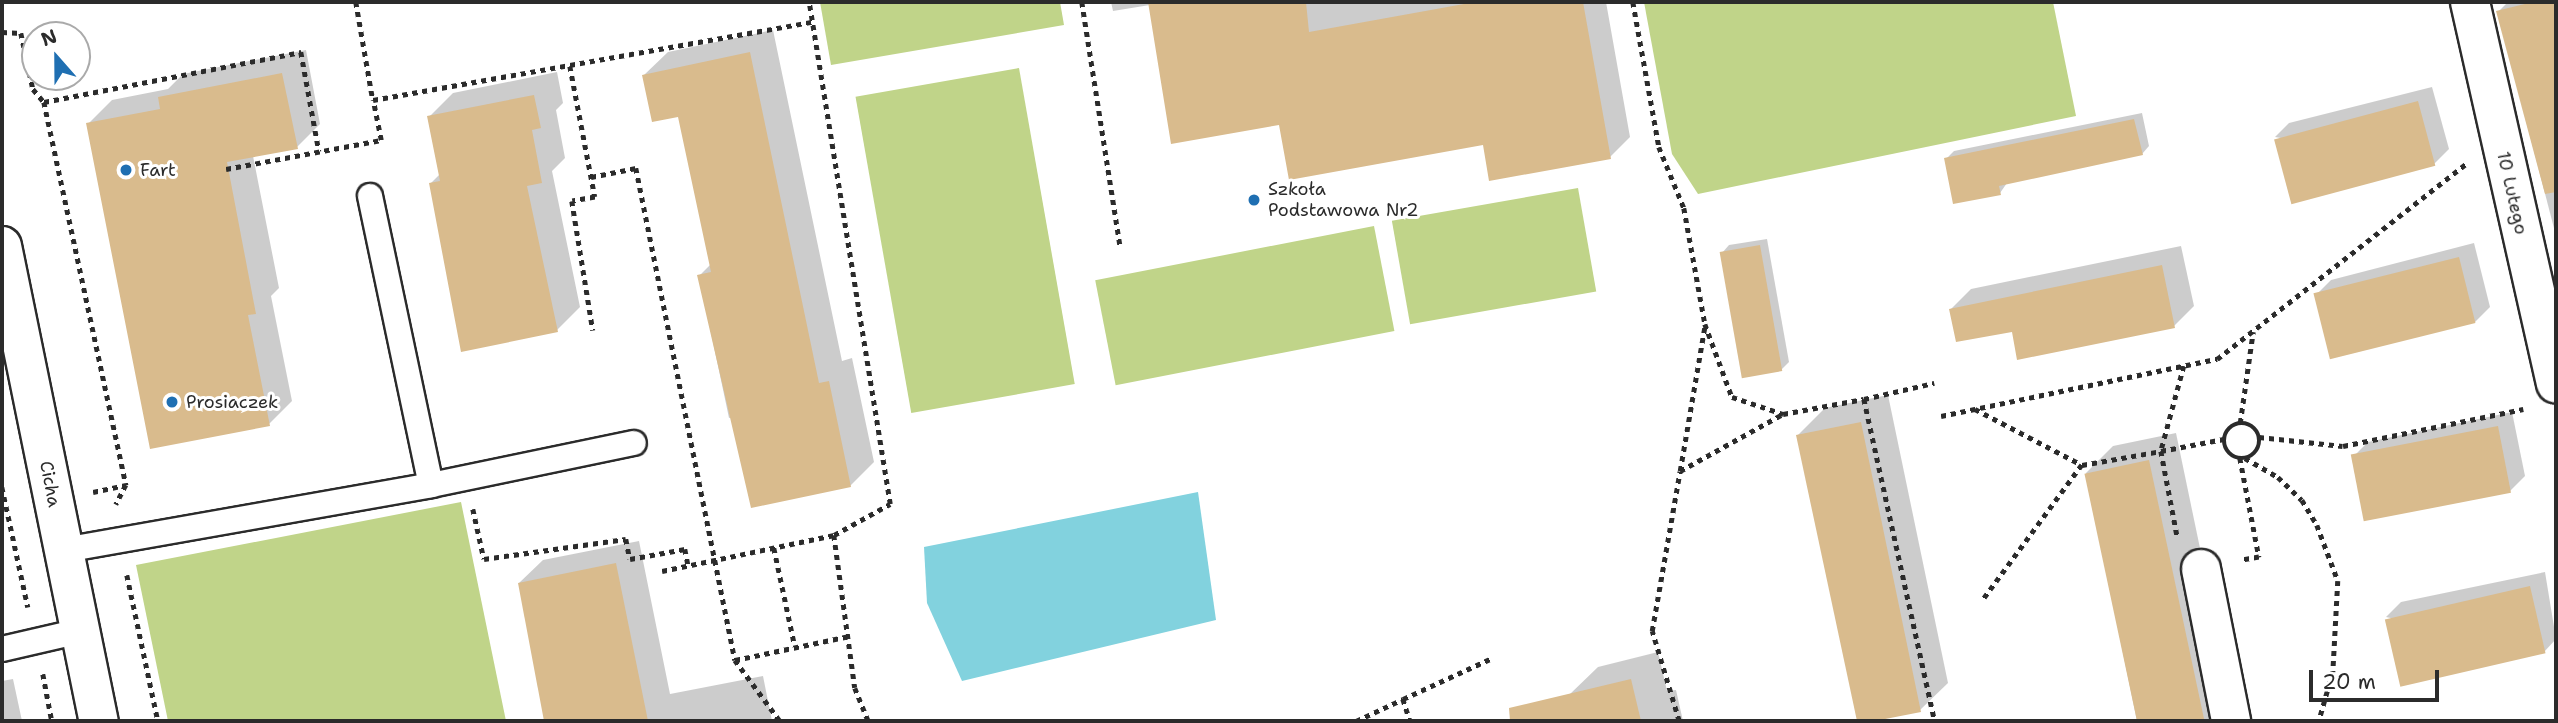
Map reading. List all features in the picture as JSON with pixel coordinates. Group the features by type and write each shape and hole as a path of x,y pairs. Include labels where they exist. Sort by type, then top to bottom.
{"street":[{"name":"10 Lutego","path":"2470,2 2499,138 2545,393"},
{"name":"Cicha","path":"2,246 99,721"},
{"path":"2201,569 2231,721"}],"lane":[{"path":"370,196 432,485"},
{"path":"64,550 432,485 634,443"},
{"path":"2,649 80,631"}],"path":[{"path":"226,169 381,140 356,2"},
{"path":"662,570 834,535 890,504 809,2"},
{"path":"1082,2 1120,245"},
{"path":"1633,2 1659,148 1684,208 1705,324 1732,397 1783,414"},
{"path":"373,100 813,22"},
{"path":"2,32 21,33 33,89 44,102 126,485 113,512 158,721"},
{"path":"44,102 301,52 319,152"},
{"path":"570,66 595,197 572,201 593,330"},
{"path":"1941,415 2217,359 2499,138"},
{"path":"591,177 636,168 735,660 780,721"},
{"path":"1679,721 1652,631 1705,324"},
{"path":"2240,423 2253,331"},
{"path":"2161,451 2184,366"},
{"path":"1680,471 1783,414 1934,383"},
{"path":"2259,437 2343,446 2522,410 2545,393"},
{"path":"1864,399 1935,721"},
{"path":"1974,408 2082,465 2224,439"},
{"path":"2242,458 2258,448 2259,437 2250,425 2240,423 2228,429 2224,439 2229,454 2278,477 2302,500 2317,525 2338,581 2333,672 2319,721"},
{"path":"2201,569 2259,557 2242,458"},
{"path":"1982,601 2082,465"},
{"path":"466,478 484,559 626,539 629,559 685,549 688,565"},
{"path":"2,487 52,721"},
{"path":"834,535 856,688 869,721"},
{"path":"774,548 795,647"},
{"path":"735,660 850,636"},
{"path":"1356,721 1490,659"},
{"path":"1403,699 1410,721"}],"green space":[{"path":"820,2 1060,2 1064,25 831,65"},
{"path":"1644,2 2053,2 2076,116 1698,194 1672,154"},
{"path":"1019,68 1075,384 911,413 856,97"},
{"path":"1578,188 1596,291 1410,324 1392,221"},
{"path":"1374,226 1394,331 1116,385 1095,280"},
{"path":"461,502 506,721 168,721 136,565"}],"water":[{"path":"1198,492 1216,620 962,681 927,603 924,547"}],"building":[{"path":"1148,2 1306,2 1309,32 1475,2 1583,2 1611,159 1489,181 1483,145 1289,180 1279,125 1171,144"},
{"path":"2533,2 2556,2 2556,192 2545,194 2496,11"},
{"path":"750,52 819,383 829,381 851,487 751,508 697,275 711,272 678,117 652,122 642,75"},
{"path":"282,73 298,149 227,162 256,314 248,315 270,426 150,449 86,123 160,109 158,97"},
{"path":"534,95 541,128 532,130 542,183 527,186 558,332 461,352 429,183 440,181 427,116"},
{"path":"2418,101 2435,166 2291,204 2274,140"},
{"path":"2134,119 2143,155 1999,186 2001,195 1953,204 1944,158"},
{"path":"1760,245 1782,371 1742,378 1720,252"},
{"path":"2459,257 2475,323 2330,359 2313,293"},
{"path":"2162,265 2175,328 2017,360 2012,332 1956,342 1949,309"},
{"path":"1861,422 1921,712 1875,721 1857,721 1796,435"},
{"path":"2498,426 2511,493 2364,521 2351,455"},
{"path":"2149,460 2204,721 2137,721 2084,474"},
{"path":"616,563 648,721 544,721 518,583"},
{"path":"2530,586 2546,653 2400,687 2385,620"},
{"path":"1631,679 1641,721 1510,721 1509,708"}],"place":[{"name":"Fart","path":"126,170"},
{"name":"Szkoła Podstawowa Nr2","path":"1254,200"},
{"name":"Prosiaczek","path":"172,402"}]}
